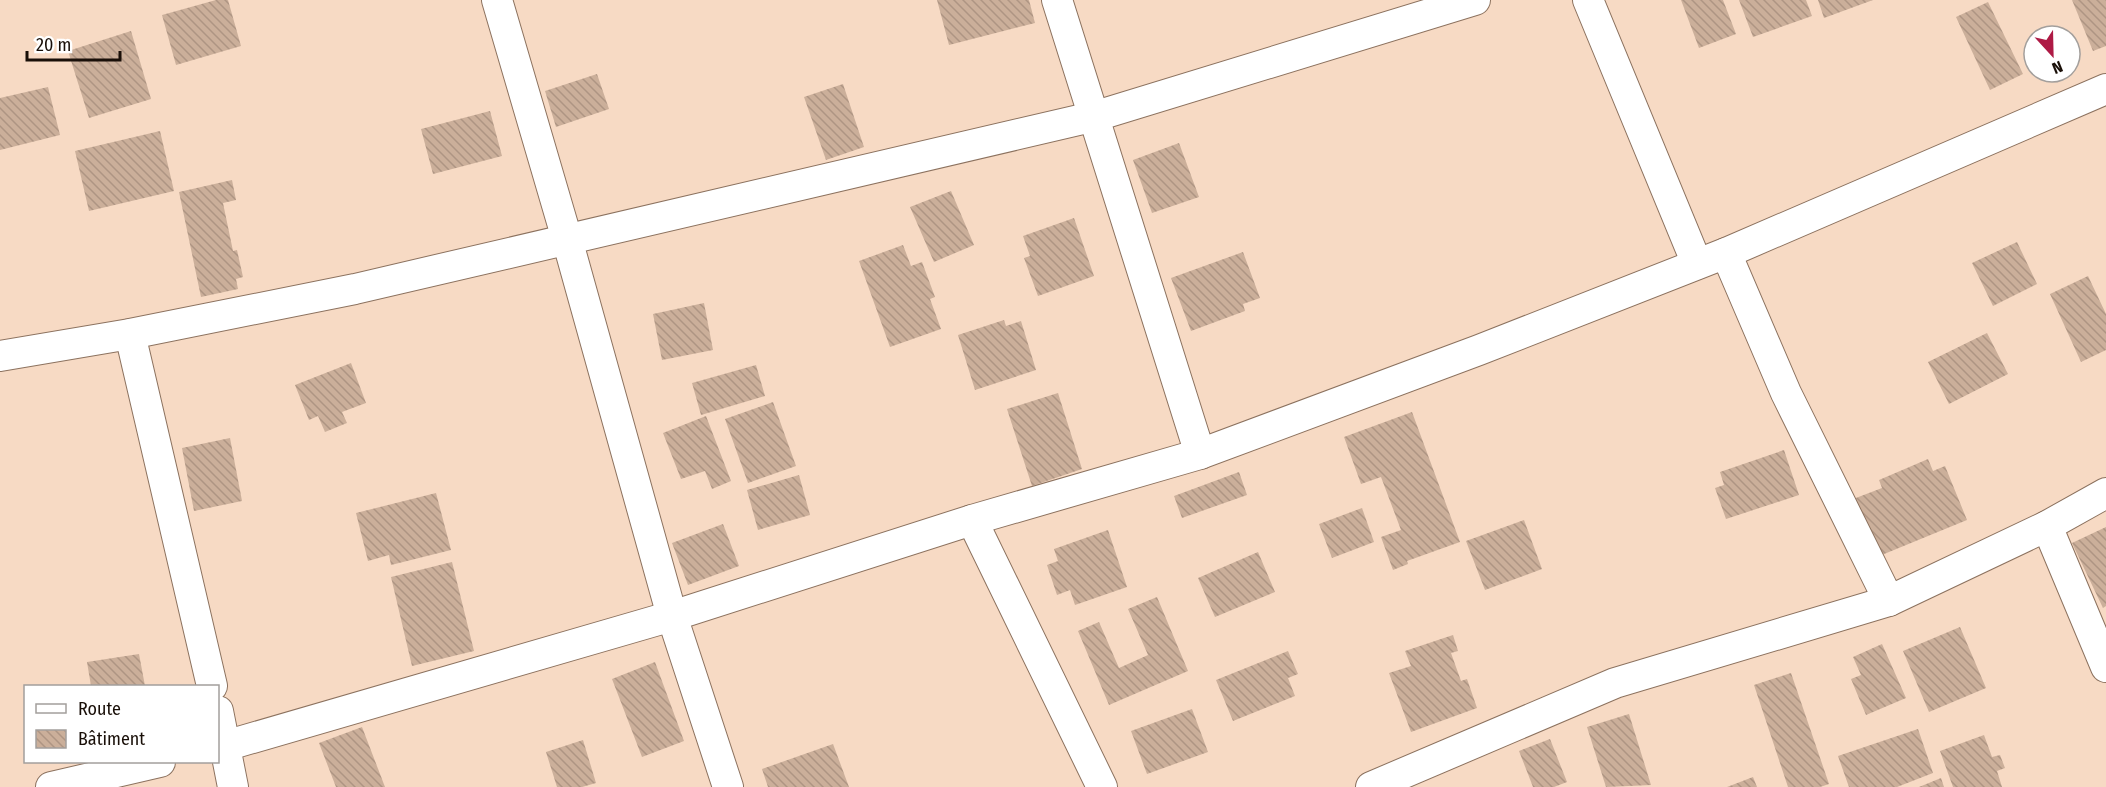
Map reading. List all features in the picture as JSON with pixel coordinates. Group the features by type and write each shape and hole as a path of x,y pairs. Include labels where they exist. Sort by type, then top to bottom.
{"street":[{"path":"497,0 567,239 672,615 728,787"},
{"path":"1057,0 1096,116 1200,454"},
{"path":"0,356 130,334 355,289 1096,116 1474,0"},
{"path":"1588,0 1697,264"},
{"path":"222,747 672,615 972,520 1200,454 1479,350 1726,253 2106,89"},
{"path":"1726,253 1786,393 1889,601"},
{"path":"130,334 212,685"},
{"path":"1371,787 1616,683 1889,601 2047,526 2106,493"},
{"path":"972,520 1102,787"},
{"path":"2047,526 2106,667"},
{"path":"219,720 222,747 233,787"},
{"path":"51,787 156,763"}],"building":[{"path":"216,0 228,0 241,46 176,65 162,15"},
{"path":"937,0 1029,0 1035,23 949,45"},
{"path":"1681,0 1723,0 1736,34 1699,48"},
{"path":"1739,0 1806,0 1812,16 1753,37"},
{"path":"1818,0 1873,0 1824,18"},
{"path":"2072,0 2106,0 2106,46 2093,51"},
{"path":"1988,2 2022,74 1990,90 1956,17"},
{"path":"131,31 151,99 89,118 68,51"},
{"path":"597,74 609,109 556,127 545,91"},
{"path":"843,84 864,147 826,160 804,97"},
{"path":"48,87 60,135 0,150 0,98"},
{"path":"490,111 502,156 433,174 421,129"},
{"path":"160,131 174,191 89,211 75,151"},
{"path":"1179,143 1199,197 1152,213 1133,160"},
{"path":"232,180 236,200 223,203 233,251 237,250 243,277 236,279 238,289 201,297 179,192"},
{"path":"951,191 974,245 934,262 910,207"},
{"path":"1074,218 1094,276 1038,296 1024,258 1030,256 1023,236"},
{"path":"2017,242 2037,284 1993,306 1972,263"},
{"path":"903,245 911,266 922,262 935,297 930,299 941,329 890,347 859,261"},
{"path":"1243,252 1260,298 1243,304 1245,311 1191,331 1171,278"},
{"path":"2088,276 2106,314 2106,350 2081,362 2050,294"},
{"path":"704,303 713,350 662,360 653,314"},
{"path":"1004,320 1006,326 1021,321 1036,370 975,390 958,335"},
{"path":"1987,333 2008,374 1949,404 1928,362"},
{"path":"351,363 366,403 342,412 347,423 325,432 318,416 309,420 295,385"},
{"path":"756,365 765,396 701,415 692,383"},
{"path":"1058,393 1082,469 1032,486 1007,409"},
{"path":"773,402 796,466 748,483 725,419"},
{"path":"1412,412 1460,542 1407,561 1408,564 1393,570 1381,537 1401,530 1381,477 1361,484 1344,437"},
{"path":"706,416 731,481 712,489 705,471 681,479 663,433"},
{"path":"230,438 242,501 194,511 182,448"},
{"path":"1784,450 1799,495 1726,519 1715,488 1724,485 1720,472"},
{"path":"1928,459 1933,471 1945,466 1967,520 1872,559 1848,501 1882,488 1879,480"},
{"path":"1239,472 1247,495 1182,518 1174,496"},
{"path":"799,475 810,515 758,530 747,490"},
{"path":"436,493 451,550 391,565 389,555 368,561 356,513"},
{"path":"1362,508 1374,542 1332,558 1319,524"},
{"path":"1524,520 1542,569 1485,590 1466,541"},
{"path":"723,524 739,566 688,585 672,543"},
{"path":"2106,527 2106,606 2103,608 2072,543"},
{"path":"1108,530 1127,587 1075,605 1070,590 1057,595 1047,565 1058,561 1054,549"},
{"path":"1258,552 1275,592 1215,617 1198,578"},
{"path":"452,562 474,651 412,666 391,577"},
{"path":"1157,597 1188,671 1109,705 1078,631 1099,622 1119,668 1148,655 1128,609"},
{"path":"1960,627 1986,688 1929,712 1903,651"},
{"path":"1453,635 1458,651 1451,653 1461,681 1467,679 1477,708 1411,732 1389,673 1411,666 1405,651"},
{"path":"1882,644 1906,698 1866,715 1851,679 1861,675 1853,657"},
{"path":"1288,651 1298,674 1288,678 1295,696 1233,721 1216,680"},
{"path":"139,654 145,685 91,685 87,662"},
{"path":"655,662 684,741 642,757 612,679"},
{"path":"1791,673 1829,784 1820,787 1788,787 1754,685"},
{"path":"1192,709 1208,752 1147,774 1131,731"},
{"path":"1629,714 1651,785 1606,787 1587,727"},
{"path":"362,727 385,787 336,787 319,743"},
{"path":"1918,729 1933,773 1897,787 1849,787 1838,756"},
{"path":"1984,735 1992,757 2000,755 2005,768 1997,771 2002,787 1953,787 1940,751"},
{"path":"1550,739 1567,782 1554,787 1533,787 1519,751"},
{"path":"583,740 596,783 582,787 557,787 546,752"},
{"path":"833,744 849,787 768,787 762,769"},
{"path":"1753,777 1757,787 1727,787"},
{"path":"1941,778 1944,787 1919,787"}]}
